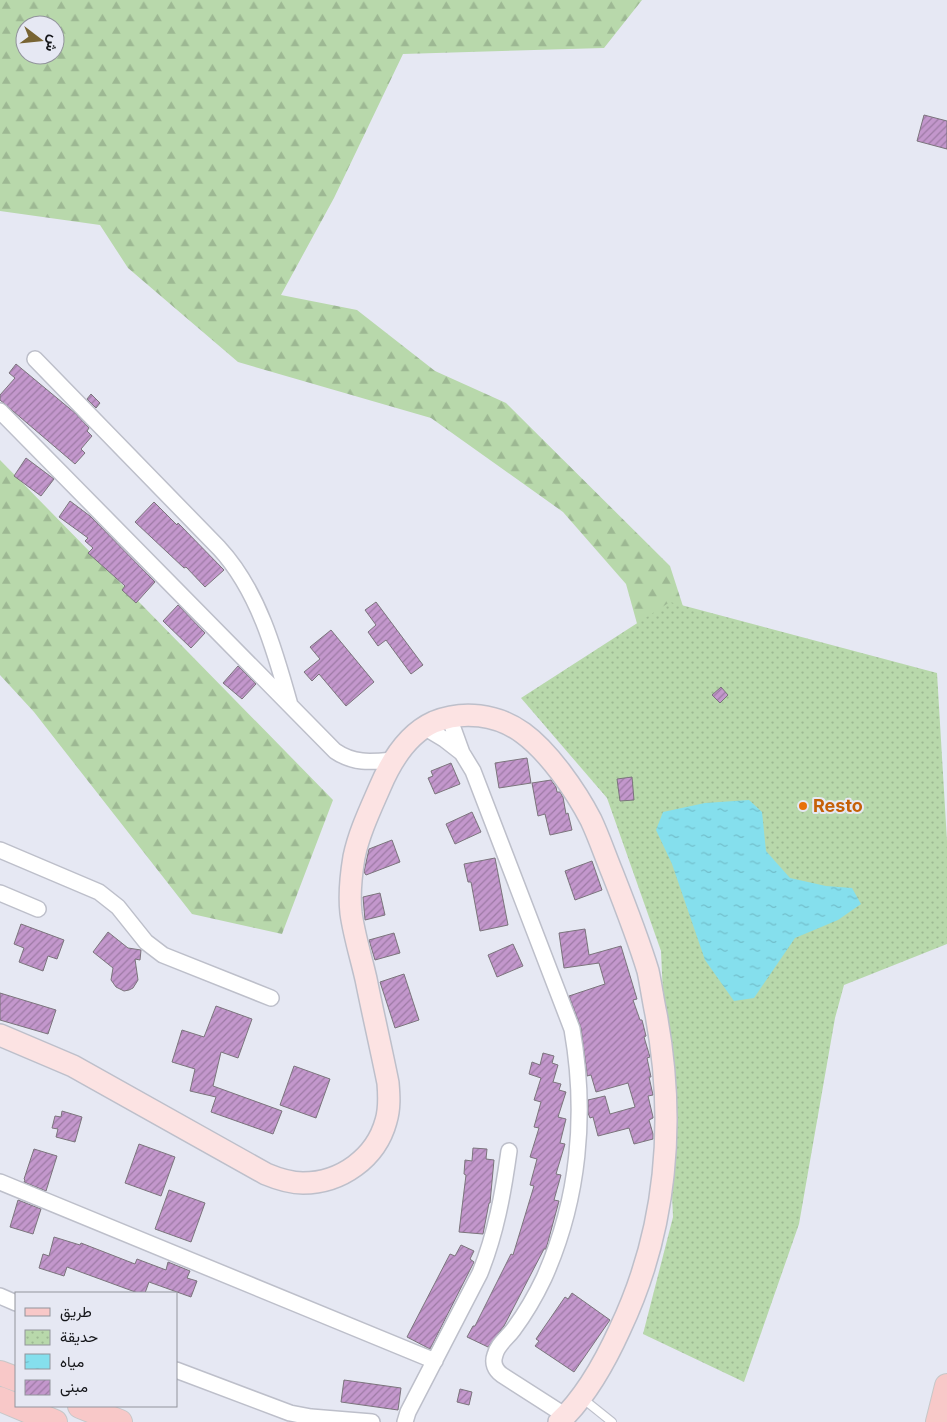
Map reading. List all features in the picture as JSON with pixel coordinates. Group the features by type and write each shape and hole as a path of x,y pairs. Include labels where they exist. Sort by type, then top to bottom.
{"main road":[{"path":"0,1373 15,1379"},
{"path":"934,1418 946,1387"},
{"path":"0,1399 15,1405"},
{"path":"19,1407 54,1422"},
{"path":"82,1407 120,1422"}],"street":[{"path":"35,359 219,548 238,571 253,597 276,656 291,707"},
{"path":"0,411 341,756 362,762 393,760"},
{"path":"0,1035 73,1066 266,1174 284,1181 302,1183 321,1182 339,1176 369,1154 380,1138 387,1120 389,1102 388,1083 351,912 352,875 358,838 393,760 412,737 424,727 449,717 476,715 508,724 522,733 535,744 566,780 591,821 631,921 648,973 665,1075 667,1123 665,1170 658,1218 646,1264 630,1309 609,1352 580,1397 562,1419 502,1375 496,1369 494,1360 496,1351 523,1316 543,1280 554,1254 566,1213 577,1159 580,1133 580,1081 577,1055 572,1029 473,771 462,753 449,717"},
{"path":"424,727 462,753"},
{"path":"0,850 99,892 118,907 146,942 163,955 271,998"},
{"path":"0,894 38,909"},
{"path":"405,1422 408,1412 436,1361 487,1255 499,1216 509,1151"},
{"path":"0,1182 436,1361"},
{"path":"0,1296 15,1303"},
{"path":"178,1371 290,1413 311,1417 372,1422"}],"lane":[{"path":"580,1397 612,1422"}],"green space":[{"path":"0,0 642,0 604,48 403,54 334,198 281,295 357,310 435,371 506,403 670,566 710,690 678,771 626,584 563,512 431,418 238,362 128,268 100,225 0,211"},
{"path":"0,460 333,800 282,934 192,914 34,712 0,675"},
{"path":"670,602 937,673 947,841 947,944 844,985 835,1018 799,1224 744,1382 643,1334 673,1217 661,951 607,798 521,698"}],"water":[{"path":"749,800 762,812 766,851 790,878 826,886 852,888 861,904 838,920 795,938 754,998 734,1001 705,960 672,864 656,830 663,812 705,803"}],"building":[{"path":"924,115 947,121 947,149 917,141"},
{"path":"16,364 75,413 89,428 87,431 92,436 81,449 85,453 75,464 0,400 0,395 15,378 9,373"},
{"path":"91,394 100,403 96,408 87,399"},
{"path":"26,458 54,479 41,496 14,476"},
{"path":"70,501 90,516 155,582 136,603 122,590 125,586 88,553 93,548 85,541 88,538 59,517"},
{"path":"154,502 177,525 178,523 224,570 205,587 186,567 184,568 135,522"},
{"path":"376,602 423,665 411,674 386,640 378,646 368,632 376,625 365,610"},
{"path":"178,605 205,633 191,648 163,621"},
{"path":"331,630 374,682 346,706 319,674 312,681 304,672 320,659 310,647"},
{"path":"238,666 256,684 242,699 223,683"},
{"path":"721,687 728,695 720,703 712,695"},
{"path":"527,758 531,783 499,788 495,763"},
{"path":"451,763 460,784 435,794 428,778 433,776 431,771"},
{"path":"632,777 634,800 620,801 617,779"},
{"path":"551,780 557,792 560,792 563,797 566,814 568,813 572,830 550,835 545,814 538,816 532,783"},
{"path":"472,812 481,832 455,844 446,824"},
{"path":"392,840 400,862 366,875 364,872 369,849"},
{"path":"495,858 508,925 480,931 471,882 468,882 464,864"},
{"path":"592,861 602,890 575,900 565,871"},
{"path":"380,893 385,915 365,920 363,897"},
{"path":"21,924 64,940 57,959 48,956 43,971 19,962 24,948 14,944"},
{"path":"585,929 589,955 621,946 637,999 633,1000 640,1020 642,1020 646,1036 644,1037 650,1057 647,1058 653,1095 648,1096 653,1117 649,1120 653,1139 634,1144 629,1128 598,1136 593,1117 590,1118 588,1113 588,1100 605,1096 610,1114 635,1107 628,1083 596,1092 591,1075 587,1076 581,1028 569,996 605,984 599,963 564,968 559,933"},
{"path":"108,932 128,948 141,950 140,960 135,959 138,980 133,988 129,990 124,991 116,987 111,980 113,968 93,952"},
{"path":"394,933 400,953 375,960 369,940"},
{"path":"513,944 523,966 497,977 488,955"},
{"path":"404,974 419,1020 395,1028 380,982"},
{"path":"0,993 56,1010 48,1034 0,1020"},
{"path":"216,1006 252,1019 238,1058 221,1052 213,1086 282,1111 273,1134 211,1112 216,1097 190,1091 195,1069 172,1062 182,1030 204,1037"},
{"path":"543,1053 554,1056 552,1063 558,1065 553,1082 561,1084 559,1090 566,1092 558,1117 566,1119 560,1143 565,1144 556,1174 561,1175 554,1200 559,1201 546,1249 544,1249 504,1326 488,1347 467,1337 473,1326 475,1326 511,1254 513,1255 534,1186 530,1185 537,1159 530,1157 539,1128 534,1127 541,1102 534,1100 541,1078 529,1074 532,1062 540,1065"},
{"path":"294,1066 330,1079 316,1118 280,1105"},
{"path":"62,1111 82,1117 75,1142 56,1137 58,1129 52,1128 55,1116 61,1117"},
{"path":"139,1144 175,1157 161,1196 125,1183"},
{"path":"473,1148 487,1149 486,1159 494,1160 490,1203 483,1234 459,1232 466,1175 464,1174 465,1160 472,1161"},
{"path":"34,1149 57,1156 46,1191 24,1182"},
{"path":"169,1190 205,1203 191,1242 155,1229"},
{"path":"18,1200 41,1209 33,1234 10,1227"},
{"path":"54,1237 80,1245 81,1243 135,1264 137,1259 166,1270 168,1262 190,1271 187,1278 197,1281 191,1297 149,1282 145,1292 135,1292 67,1267 64,1276 39,1268 43,1254 49,1256"},
{"path":"461,1245 474,1251 470,1259 474,1262 430,1349 407,1337 450,1254 455,1256"},
{"path":"572,1293 610,1320 574,1372 535,1346 539,1341 536,1339 565,1297 568,1299"},
{"path":"344,1380 401,1388 398,1410 341,1402"},
{"path":"460,1389 472,1392 469,1405 457,1402"}],"place":[{"name":"Resto","path":"803,806"}]}
